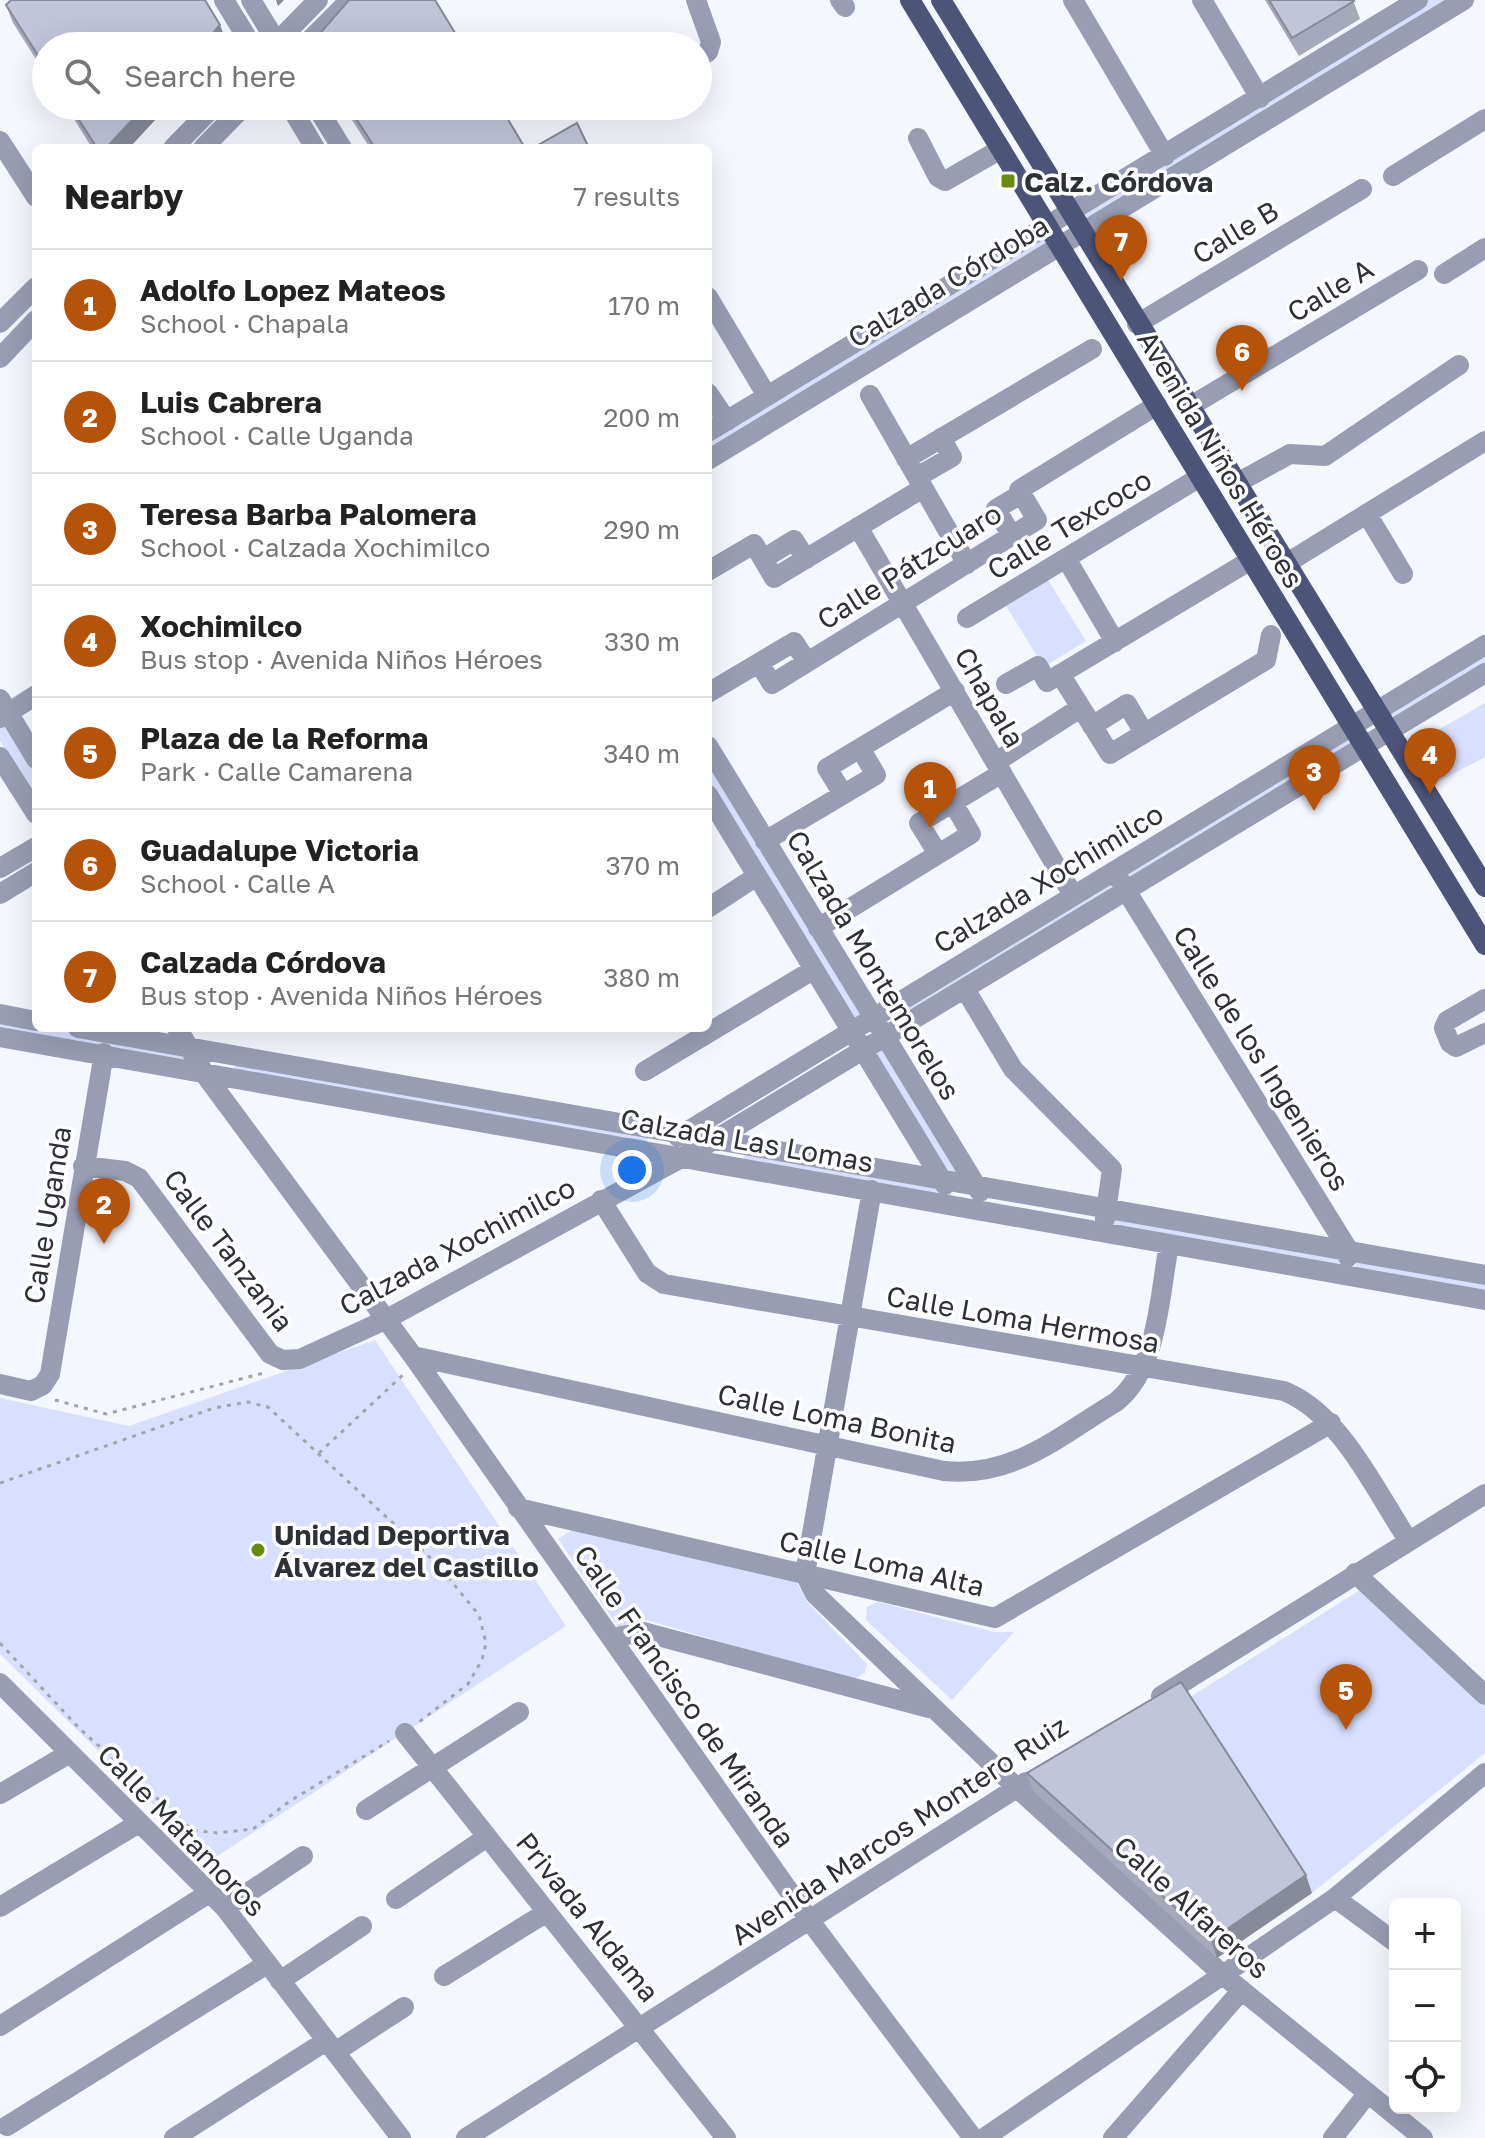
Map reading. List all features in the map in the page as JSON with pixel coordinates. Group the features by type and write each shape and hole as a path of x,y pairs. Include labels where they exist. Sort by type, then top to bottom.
{"main road":[{"name":"Avenida Niños Héroes","path":"910,0 1485,945"},
{"name":"Avenida Niños Héroes","path":"941,0 1081,233 1485,887"}],"street":[{"path":"224,0 243,32"},
{"path":"251,0 269,32"},
{"path":"288,32 318,0"},
{"path":"318,32 350,0"},
{"path":"696,0 707,32"},
{"path":"1073,0 1165,156"},
{"path":"1202,0 1260,98"},
{"name":"Calzada Córdoba","path":"712,430 1418,0"},
{"name":"Calzada Córdoba","path":"712,458 1464,0"},
{"path":"1393,176 1485,119"},
{"path":"177,144 200,120"},
{"path":"207,144 230,120"},
{"path":"298,120 313,144"},
{"path":"325,120 340,144"},
{"path":"918,138 938,177 945,181 1001,149"},
{"path":"0,141 32,191"},
{"name":"Calle B","path":"1137,324 1362,189"},
{"path":"1444,274 1485,248"},
{"name":"Calle A","path":"1189,407 1418,270"},
{"path":"0,323 32,291"},
{"path":"712,304 767,396"},
{"path":"0,358 32,324"},
{"path":"906,459 1092,349"},
{"path":"823,363 835,383"},
{"path":"1237,483 1290,454 1325,456 1459,365"},
{"path":"870,395 967,564"},
{"path":"712,399 727,421"},
{"name":"Calle Pátzcuaro","path":"712,691 759,663 772,684 1037,520 1019,490 1157,405"},
{"path":"712,569 754,544 774,578 858,527 952,457 941,438"},
{"path":"1287,563 1485,441"},
{"name":"Calle Texcoco","path":"967,618 1200,477"},
{"path":"1012,536 996,509 1021,494"},
{"path":"1367,514 1403,574"},
{"name":"Chapala","path":"858,527 1073,895"},
{"path":"1066,558 1115,642"},
{"path":"1006,684 1038,666 1047,682 1251,560"},
{"path":"1060,674 1110,754 1266,660 1271,635"},
{"name":"Calzada Xochimilco","path":"283,1360 300,1359 385,1320 716,1139 965,989 1120,880 1352,727 1485,645"},
{"path":"1466,657 1483,679"},
{"name":"Calzada Xochimilco","path":"655,1173 662,1153 682,1133 1073,895 1120,880 1483,679"},
{"path":"843,794 827,768 955,691"},
{"path":"32,697 3,710 32,753"},
{"path":"938,854 919,823 953,803 999,768 1086,717 1127,704 1144,733"},
{"path":"765,841 876,775 860,748"},
{"name":"Calzada Montemorelos","path":"712,753 992,1212"},
{"path":"0,757 32,808"},
{"path":"712,802 738,796"},
{"name":"Calzada Montemorelos","path":"712,802 958,1206"},
{"path":"818,928 971,834 953,803"},
{"path":"0,868 32,849"},
{"path":"0,894 32,874"},
{"path":"712,905 757,876"},
{"name":"Calle de los Ingenieros","path":"1120,880 1349,1251"},
{"path":"712,1031 813,970"},
{"path":"965,989 1013,1069 1112,1169 1102,1232"},
{"path":"1485,999 1447,1021 1444,1028 1450,1043 1456,1047 1485,1033"},
{"path":"0,1014 32,1020"},
{"name":"Calzada Las Lomas","path":"101,1032 1485,1275"},
{"name":"Calle Francisco de Miranda","path":"180,1032 206,1076 413,1356 810,1921 973,2138"},
{"path":"645,1071 710,1032"},
{"name":"Calzada Las Lomas","path":"0,1037 104,1053 206,1076 662,1153 1485,1300"},
{"name":"Calle Uganda","path":"43,1385 50,1374 104,1053"},
{"name":"Calle Tanzania","path":"83,1166 125,1171 144,1183 270,1354 283,1360"},
{"path":"805,1574 872,1190"},
{"name":"Calle Loma Hermosa","path":"601,1200 647,1273 659,1282 848,1318 1284,1391 1305,1400 1331,1423 1408,1540"},
{"path":"1145,1369 1169,1245"},
{"path":"1346,1277 1349,1251"},
{"name":"Calle Loma Bonita","path":"413,1356 944,1471 974,1474 1006,1468 1116,1402 1145,1369"},
{"path":"0,1384 31,1391 43,1385"},
{"name":"Calle Loma Alta","path":"518,1508 984,1617 1000,1617 1331,1423"},
{"path":"1147,1705 1485,1494"},
{"path":"1355,1573 1485,1695"},
{"name":"Calle Alfareros","path":"805,1574 815,1594 1017,1788 1223,1975 1423,2138"},
{"name":"Calle Alfareros","path":"611,1638 643,1632 933,1709"},
{"name":"Calle Matamoros","path":"0,1683 225,1908 401,2138"},
{"path":"366,1810 519,1712"},
{"name":"Privada Aldama","path":"405,1733 726,2138"},
{"path":"0,1794 70,1753"},
{"name":"Avenida Marcos Montero Ruiz","path":"466,2138 1043,1772"},
{"path":"984,2138 1335,1898 1485,1773"},
{"path":"0,1907 139,1823"},
{"path":"396,1899 487,1837"},
{"path":"225,1908 303,1856"},
{"path":"0,2026 209,1893"},
{"path":"1335,1898 1389,1938"},
{"path":"444,1976 547,1912"},
{"path":"280,1981 362,1926"},
{"path":"7,2126 267,1964"},
{"path":"1113,2138 1242,1990"},
{"path":"174,2138 330,2046 404,2007"},
{"path":"1333,2138 1368,2093"}],"path":[{"path":"319,1453 405,1373 413,1356"},
{"path":"43,1385 57,1403 106,1414 263,1374 283,1360"},
{"path":"0,1483 214,1408 248,1402 268,1407 438,1565 479,1615 486,1643 482,1660 468,1684 405,1733 326,1778 253,1829 217,1833 192,1830 79,1728 0,1643"}],"shaded area":[{"path":"1425,0 1455,0 1083,226 1070,214"},
{"path":"1051,232 1056,248 712,458 712,432"},
{"path":"1048,580 1086,641 1044,667 1006,606"},
{"path":"1485,652 1485,667 1394,721 1388,712"},
{"path":"1485,703 1485,757 1438,782 1417,742"},
{"path":"0,711 32,766 32,797 0,741"},
{"path":"1350,735 1364,746 894,1031 888,1016"},
{"path":"712,762 866,1012 852,1021 712,794"},
{"path":"0,1017 32,1027 32,1032 93,1032 189,1047 202,1069 0,1035"},
{"path":"887,1041 964,1177 945,1173 867,1047"},
{"path":"234,1063 649,1134 646,1146 236,1075"},
{"path":"747,1150 941,1179 954,1199 743,1161"},
{"path":"1111,1215 1349,1251 1347,1271 1109,1234"},
{"path":"1356,1258 1485,1278 1485,1298 1355,1279"},
{"name":"Unidad Deportiva Álvarez del Castillo","path":"375,1340 566,1626 210,1861 0,1654 0,1398 129,1426"},
{"path":"577,1527 796,1581 808,1603 867,1664 865,1673 852,1680 639,1618 619,1628 558,1539"},
{"path":"1360,1590 1485,1707 1485,1753 1312,1893 1187,1699"},
{"path":"878,1602 994,1632 1014,1632 952,1700 866,1620 867,1607"}],"building":[{"path":"11,0 205,0 220,25 214,32 32,32 32,46 6,5"},
{"path":"349,0 435,0 454,32 321,32"},
{"path":"1269,0 1353,0 1354,1 1292,38"},
{"path":"79,120 132,120 110,144 94,144"},
{"path":"357,120 508,120 523,144 372,144"},
{"path":"577,123 587,144 540,144"},
{"path":"1181,1682 1306,1875 1211,1940 1027,1773"}],"place":[{"name":"Calz. Córdova","path":"1008,181"},
{"name":"Calzada Córdova","path":"1121,281"},
{"name":"Guadalupe Victoria","path":"1242,391"},
{"name":"Xochimilco","path":"1430,794"},
{"name":"Teresa Barba Palomera","path":"1314,811"},
{"name":"Adolfo Lopez Mateos","path":"930,828"},
{"name":"Luis Cabrera","path":"104,1244"},
{"name":"Unidad Deportiva Álvarez del Castillo","path":"258,1550"},
{"name":"Plaza de la Reforma","path":"1346,1730"}]}
